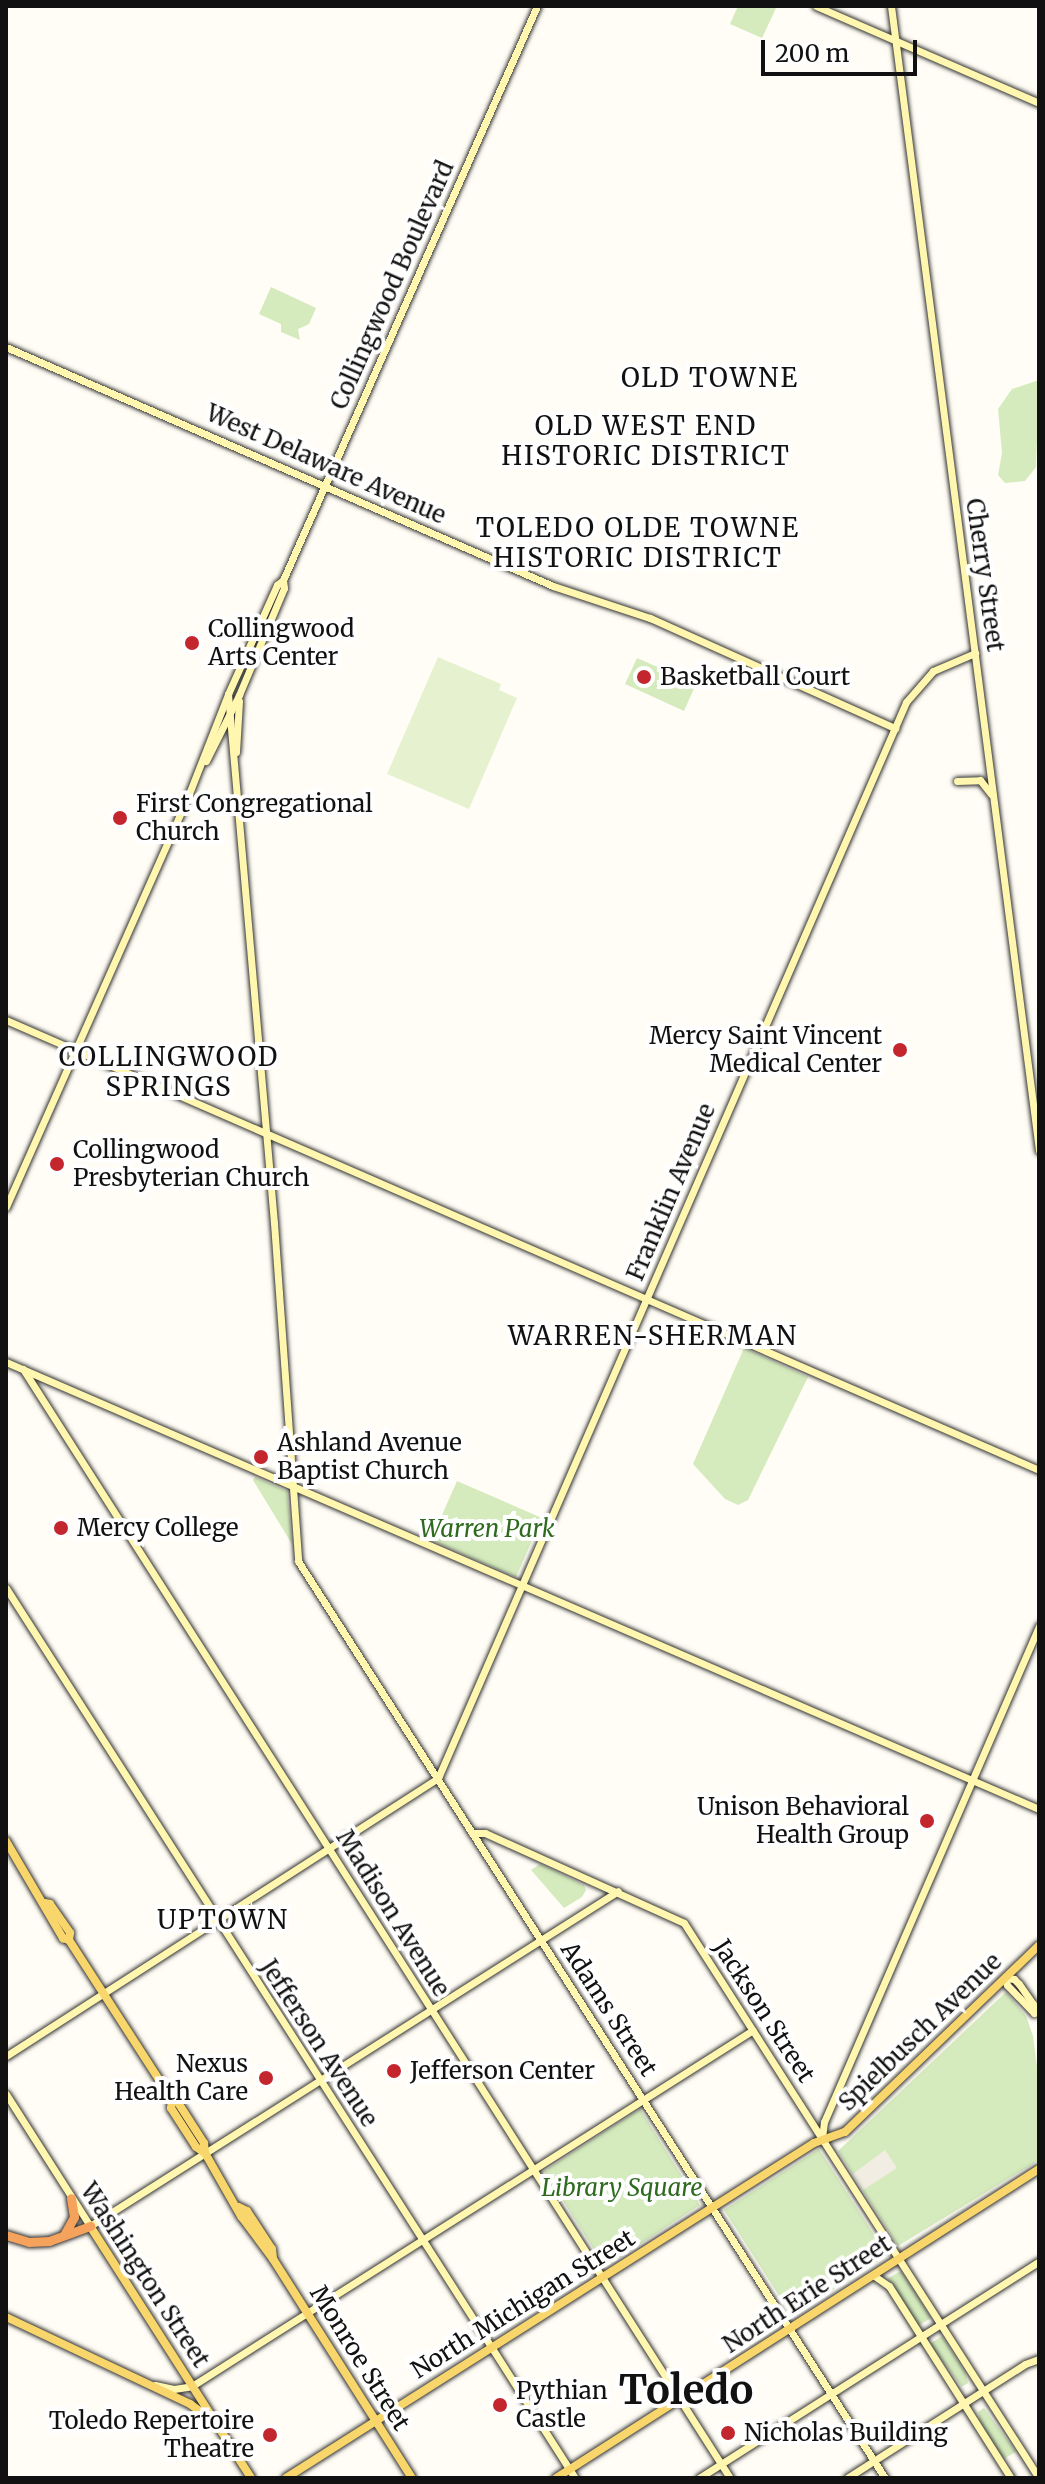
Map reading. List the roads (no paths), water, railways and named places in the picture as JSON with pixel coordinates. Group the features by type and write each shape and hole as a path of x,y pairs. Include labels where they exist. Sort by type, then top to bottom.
{"highway":[{"path":"56,2240 73,2223 71,2198"},
{"path":"6,2235 29,2242 56,2240 90,2226"}],"main road":[{"name":"Monroe Street","path":"6,1841 57,1928 69,1940 172,2100 171,2108 196,2147 205,2153 239,2207 241,2216 273,2259 412,2478"},
{"name":"Spielbusch Avenue","path":"822,2138 835,2137 853,2125 1039,1945"},
{"name":"North Michigan Street","path":"286,2478 822,2138"},
{"name":"North Erie Street","path":"556,2478 572,2474 679,2399 1039,2169"},
{"name":"Washington Street","path":"90,2226 251,2478"},
{"path":"6,2317 196,2408 217,2425"}],"street":[{"name":"Collingwood Boulevard","path":"6,1207 198,774 228,694 277,585 283,580 537,6"},
{"path":"816,6 1039,103"},
{"name":"Cherry Street","path":"891,6 1039,1150"},
{"name":"West Delaware Avenue","path":"6,347 553,586 650,618 895,728"},
{"name":"Collingwood Boulevard","path":"198,774 239,695 284,588 283,580"},
{"path":"258,628 265,635"},
{"name":"Franklin Avenue","path":"438,1778 906,702 926,677 946,664 975,653"},
{"path":"228,694 294,1489"},
{"path":"235,758 239,695"},
{"path":"957,781 984,783 995,807"},
{"path":"6,1020 1039,1470"},
{"path":"6,1362 1039,1809"},
{"name":"Madison Avenue","path":"23,1369 730,2478"},
{"name":"Adams Street","path":"294,1489 298,1561 885,2478"},
{"name":"Jefferson Avenue","path":"6,1588 572,2474"},
{"path":"822,2138 824,2122 1039,1626"},
{"path":"12,2051 438,1778"},
{"name":"Jackson Street","path":"472,1833 485,1833 682,1920 1039,2478"},
{"path":"90,2226 618,1891"},
{"path":"1005,1978 1014,1979 1022,1988 1035,2007 1034,2013 1007,1985 1005,1978"},
{"path":"149,2384 174,2389 192,2386 753,2030"},
{"name":"Washington Street","path":"6,2094 90,2226"},
{"path":"699,2478 1039,2261"},
{"path":"873,2275 889,2286 1011,2478"},
{"path":"847,2478 1025,2364 1039,2359"}],"place":[{"name":"Collingwood Arts Center","path":"192,643"},
{"name":"Basketball Court","path":"644,677"},
{"name":"First Congregational Church","path":"120,818"},
{"name":"Mercy Saint Vincent Medical Center","path":"900,1050"},
{"name":"Collingwood Presbyterian Church","path":"57,1164"},
{"name":"Ashland Avenue Baptist Church","path":"261,1457"},
{"name":"Mercy College","path":"61,1528"},
{"name":"Unison Behavioral Health Group","path":"927,1821"},
{"name":"Jefferson Center","path":"394,2071"},
{"name":"Nexus Health Care","path":"266,2078"},
{"name":"Pythian Castle","path":"500,2405"},
{"name":"Nicholas Building","path":"728,2433"},
{"name":"Toledo Repertoire Theatre","path":"270,2435"}],"district":[{"name":"OLD TOWNE","path":"710,378"},
{"name":"OLD WEST END HISTORIC DISTRICT","path":"646,441"},
{"name":"TOLEDO OLDE TOWNE HISTORIC DISTRICT","path":"638,543"},
{"name":"COLLINGWOOD SPRINGS","path":"169,1072"},
{"name":"WARREN-SHERMAN","path":"653,1336"},
{"name":"UPTOWN","path":"223,1920"},
{"name":"Toledo","path":"686,2390"}],"park label":[{"name":"Warren Park","path":"487,1529"},
{"name":"Library Square","path":"622,2188"}]}
